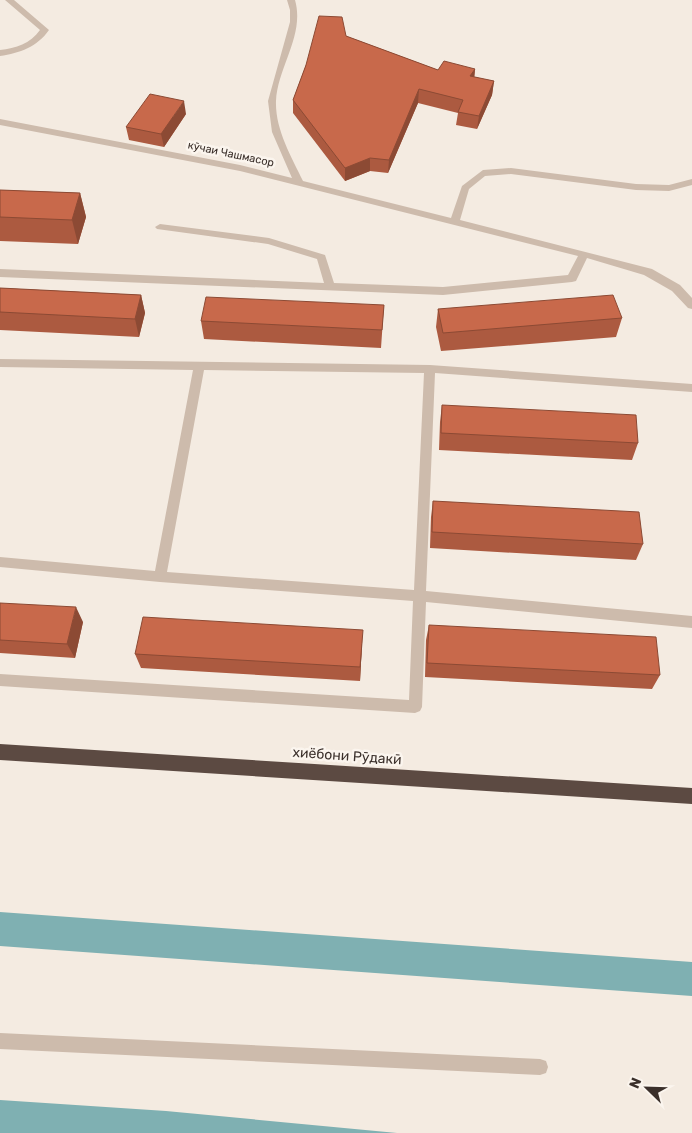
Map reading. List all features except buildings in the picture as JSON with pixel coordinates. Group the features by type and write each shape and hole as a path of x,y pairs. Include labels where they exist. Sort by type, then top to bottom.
{"highway":[{"name":"хиёбони Рӯдакӣ","path":"0,752 692,796"}],"street":[{"path":"0,53 17,51 39,40 45,30 9,0"},
{"path":"292,0 296,9 289,43 272,99 272,106 273,120 298,181"},
{"name":"кӯчаи Чашмасор","path":"0,122 298,181 584,254 648,272 676,288 692,305"},
{"path":"455,221 465,188 483,173 511,171 636,188 669,188 692,182"},
{"path":"160,227 269,241 321,257 330,288"},
{"path":"0,274 443,291 572,278 584,254"},
{"path":"0,363 430,369 692,388"},
{"path":"160,577 199,366"},
{"path":"0,680 415,707 430,369"},
{"path":"0,562 160,577 420,596 692,622"},
{"path":"0,1041 540,1067"}],"water":[{"path":"0,1100 166,1111 397,1133 0,1133"}],"waterway":[{"path":"0,929 692,979"}]}
